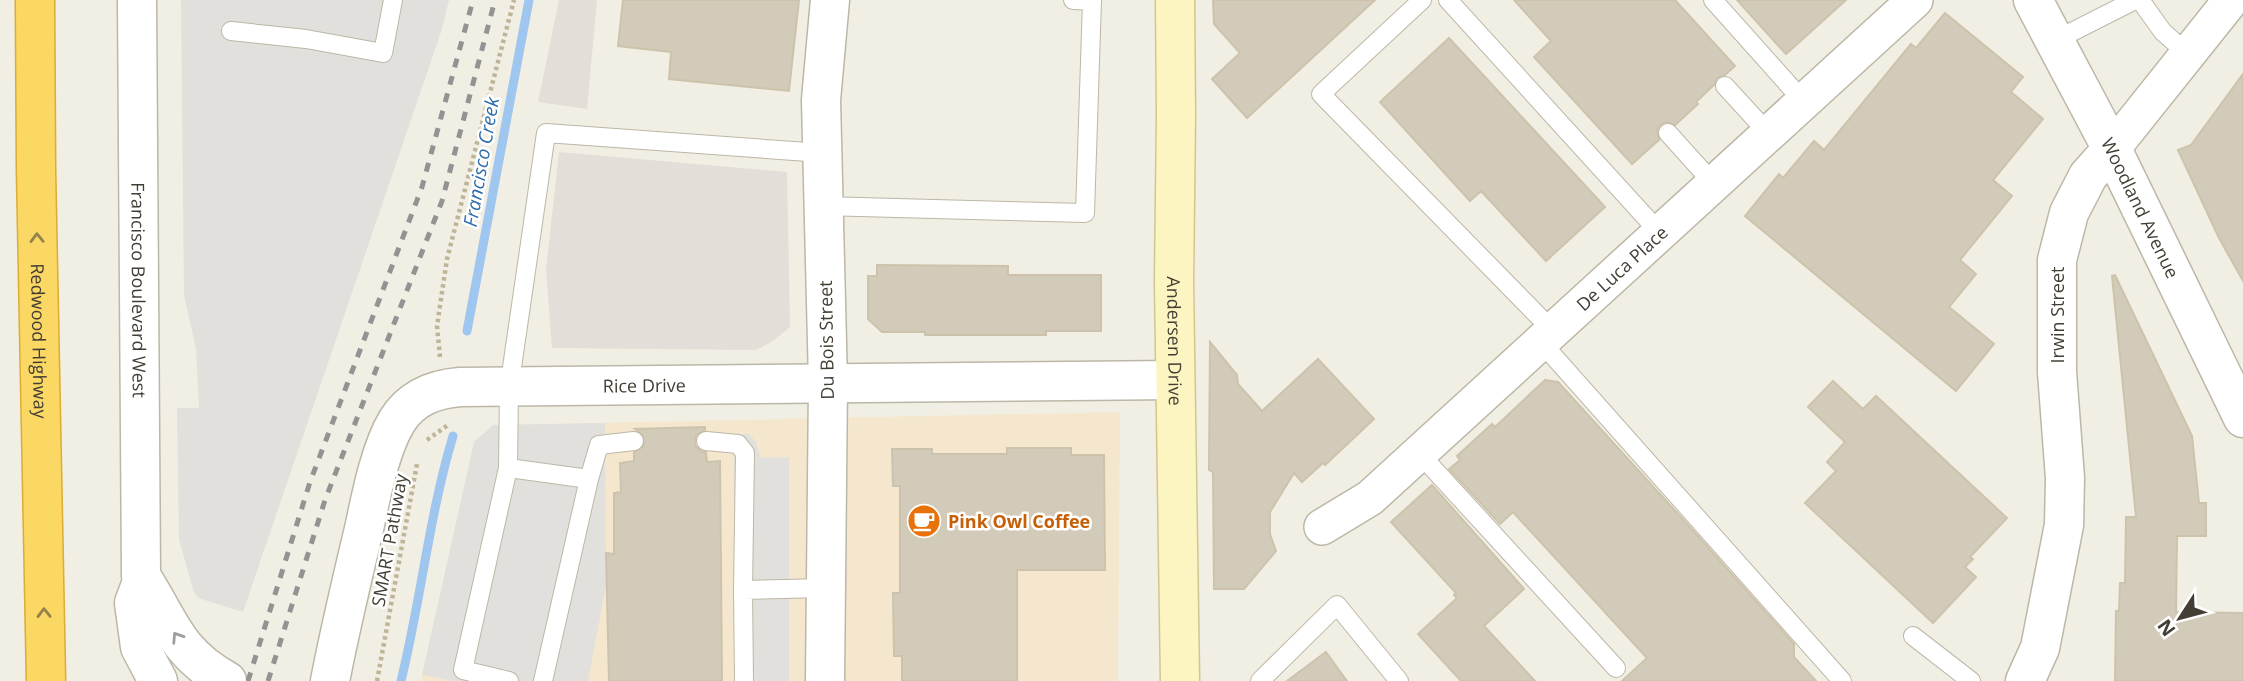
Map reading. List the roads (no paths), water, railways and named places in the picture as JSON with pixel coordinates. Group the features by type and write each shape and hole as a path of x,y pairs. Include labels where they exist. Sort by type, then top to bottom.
{"highway":[{"name":"Redwood Highway","path":"36,0 36,183 46,681"}],"main road":[{"name":"Andersen Drive","path":"1156,0 1154,264 1166,380 1180,681"},
{"name":"Andersen Drive","path":"1159,681 1175,0"}],"street":[{"name":"Francisco Boulevard West","path":"137,0 141,576 183,648 227,681"},
{"name":"Du Bois Street","path":"825,681 828,383 821,100 830,0"},
{"name":"De Luca Place","path":"1322,527 1370,498 1915,0"},
{"name":"Woodland Avenue","path":"2033,0 2112,149 2243,418"},
{"name":"Irwin Street","path":"2025,681 2040,648 2064,525 2065,478 2057,372 2057,260 2069,213 2088,176 2231,0"},
{"name":"Rice Drive","path":"330,681 381,459 397,420 428,393 442,388 1166,380"},
{"name":"Francisco Boulevard West","path":"143,579 134,603 140,648 158,681"}],"lane":[{"path":"231,31 306,39 383,53 393,0"},
{"path":"822,206 1085,213 1092,1 1073,0"},
{"path":"1422,0 1321,94 1547,336 1842,681"},
{"path":"1448,0 1660,233"},
{"path":"1713,0 1804,102"},
{"path":"2054,41 2134,0"},
{"path":"2140,0 2163,32 2188,54"},
{"path":"1725,86 1769,134"},
{"path":"509,681 463,670 508,468 509,388 546,133 822,153"},
{"path":"1668,134 1714,184"},
{"path":"543,681 599,445 634,441"},
{"path":"706,442 738,444 745,453 744,681"},
{"path":"1419,453 1616,668"},
{"path":"508,468 589,479"},
{"path":"743,590 825,588"},
{"path":"1260,681 1337,605 1399,681"},
{"path":"1913,636 1971,681"}],"waterway":[{"name":"Francisco Creek","path":"467,331 529,0"},
{"name":"Francisco Creek","path":"401,681 453,436"}],"railway":[{"path":"248,681 310,482 422,187 473,0"},
{"path":"268,681 325,500 442,201 495,0"}],"place":[{"name":"Pink Owl Coffee","path":"924,521"}]}
